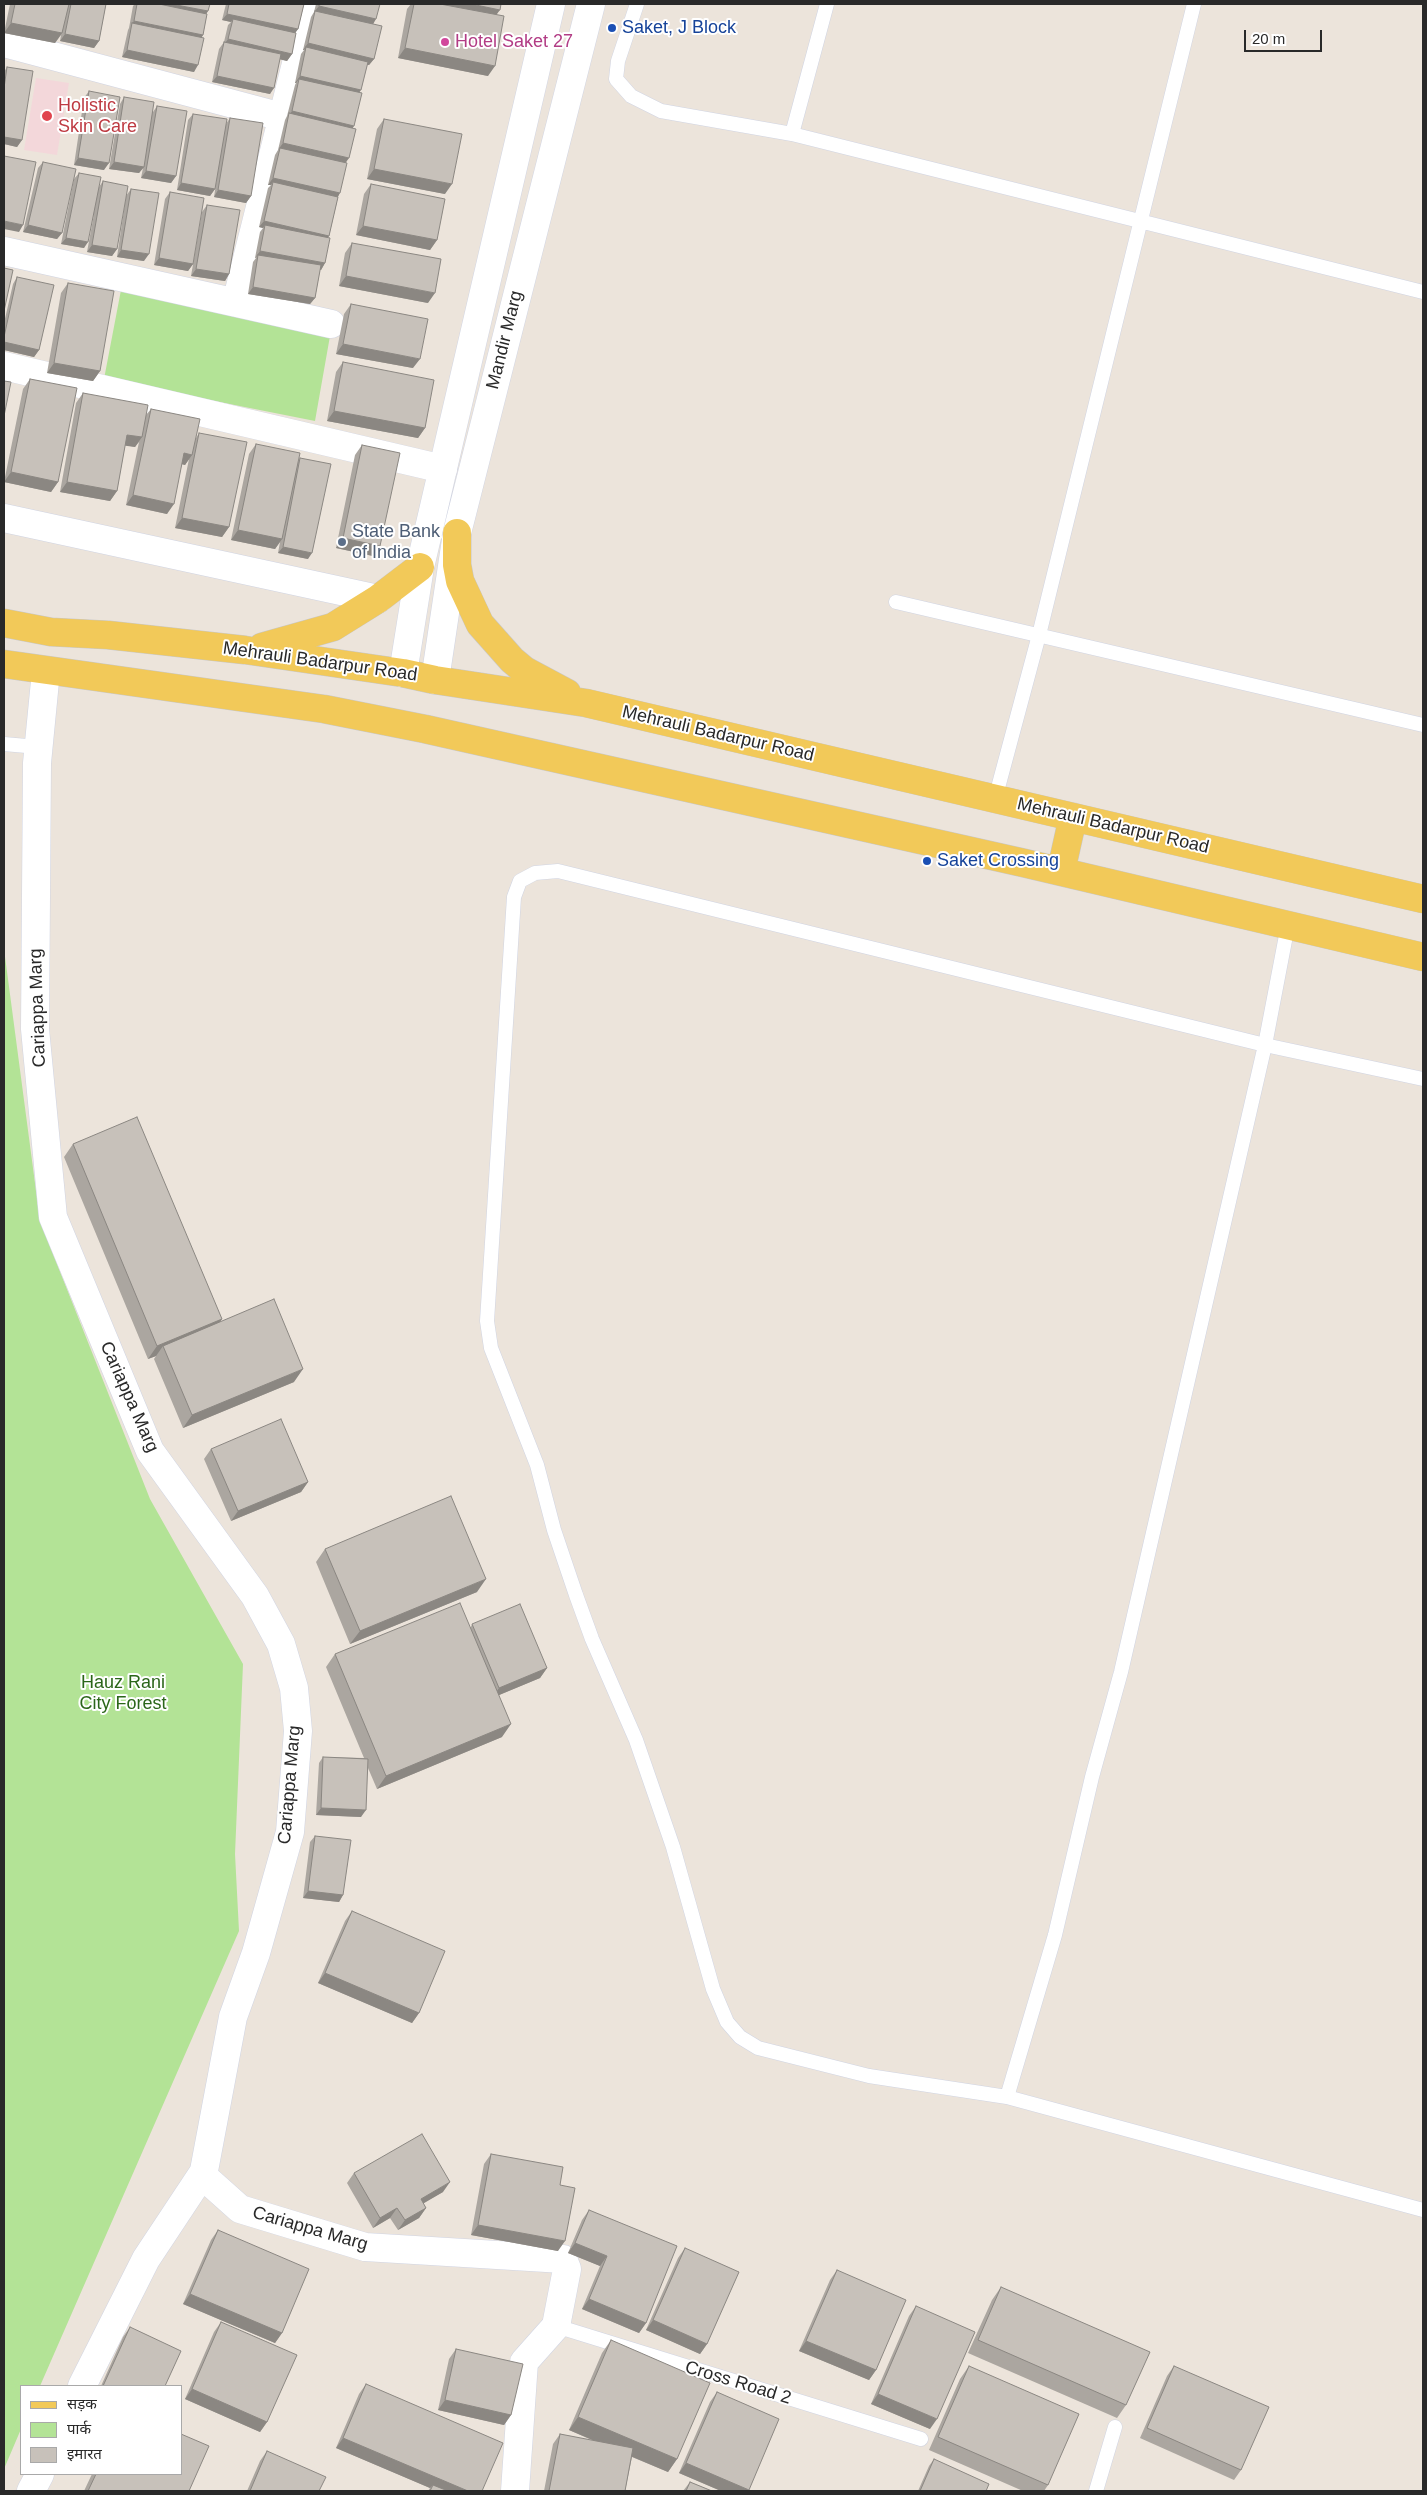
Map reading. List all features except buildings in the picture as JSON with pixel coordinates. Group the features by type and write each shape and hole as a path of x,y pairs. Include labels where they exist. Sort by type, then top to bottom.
{"main road":[{"path":"457,533 457,565 460,581 472,610 490,637 524,670 586,703"},
{"path":"245,650 292,640 333,627 378,599 420,566"},
{"name":"Mehrauli Badarpur Road","path":"4,623 51,632 108,635 245,650 403,673 435,680 586,703 1423,899"},
{"path":"4,664 324,708 1061,872 1423,957"},
{"path":"1061,872 1073,817"}],"street":[{"path":"236,303 310,4"},
{"name":"Mandir Marg","path":"403,673 420,566 551,4"},
{"name":"Mandir Marg","path":"435,680 457,533 591,4"},
{"path":"91,64 97,38"},
{"path":"4,43 91,64 282,117"},
{"path":"4,251 331,324"},
{"path":"4,366 443,469"},
{"path":"4,518 378,599"},
{"name":"Cariappa Marg","path":"46,671 38,747 35,1029 53,1217 150,1451 255,1596 281,1644 294,1688 298,1731 290,1832 256,1953 233,2017 203,2176 240,2209 365,2248 563,2259 567,2269 556,2326"},
{"path":"83,2385 146,2259 204,2173"},
{"path":"515,2491 524,2362 556,2326"},
{"path":"31,2491 39,2475"}],"lane":[{"path":"637,4 618,61 616,78 631,96 661,111 792,134 1423,292"},
{"path":"792,134 827,4"},
{"path":"995,799 1039,635 1194,4"},
{"path":"896,602 1423,725"},
{"path":"4,744 38,747"},
{"path":"1423,1079 1265,1045 558,871 535,873 520,881 514,897 487,1321 491,1348 537,1465 554,1530 579,1604 636,1740 660,1806 720,2009 727,2022 740,2037 758,2048 869,2076 1007,2097 1423,2210"},
{"path":"1007,2097 1055,1935 1092,1777 1121,1672 1265,1045 1288,924"},
{"name":"Cross Road 2","path":"556,2326 921,2439"},
{"path":"1096,2491 1115,2427"}],"shaded area":[{"name":"Holistic Skin Care","path":"36,78 69,83 57,155 24,150"}],"green space":[{"path":"121,290 330,336 315,421 104,379"},
{"name":"Hauz Rani City Forest","path":"4,949 40,1221 150,1499 243,1664 235,1854 239,1931 40,2385 20,2385 20,2431 4,2469"}],"place":[{"name":"Saket, J Block","path":"612,28"},
{"name":"Hotel Saket 27","path":"445,42"},
{"name":"Holistic Skin Care","path":"47,116"},
{"name":"State Bank of India","path":"342,542"},
{"name":"Saket Crossing","path":"927,861"}]}
